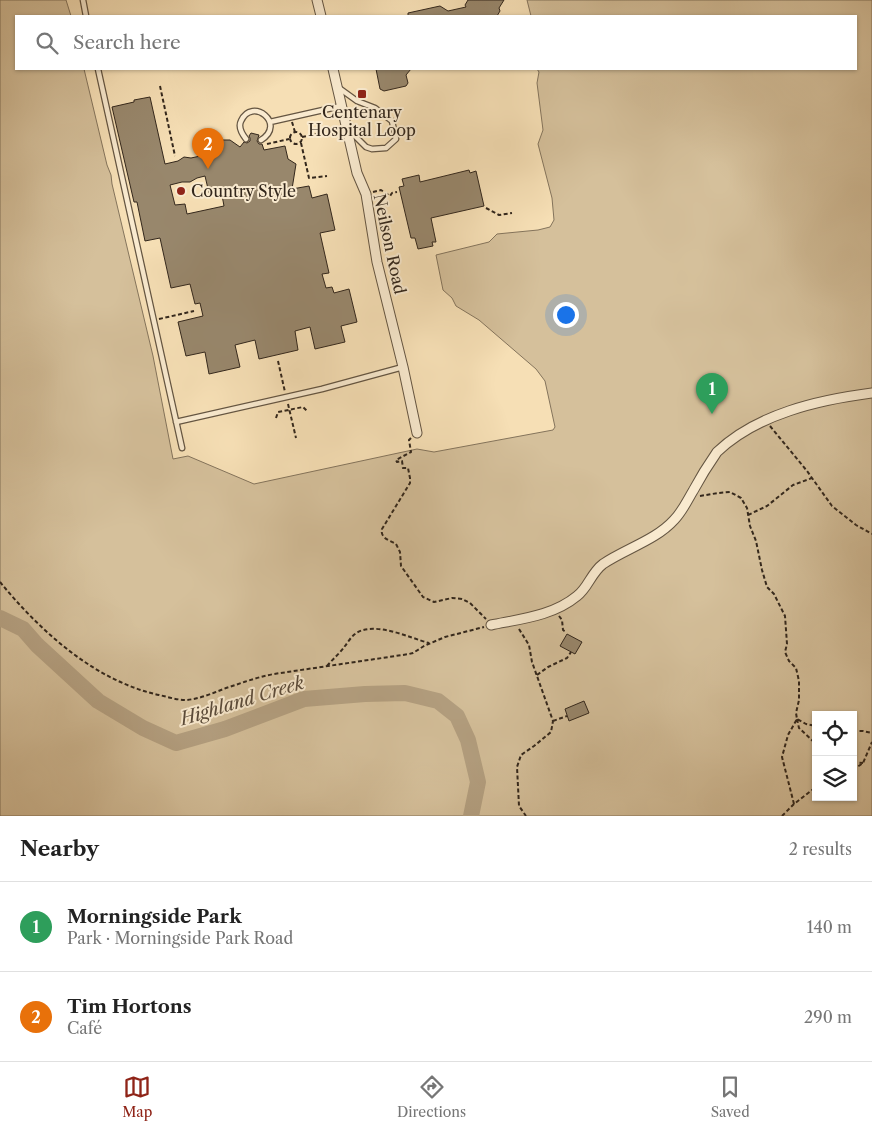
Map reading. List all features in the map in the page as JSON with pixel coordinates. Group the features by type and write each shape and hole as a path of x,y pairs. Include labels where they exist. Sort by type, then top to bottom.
{"street":[{"path":"318,0 321,15"},
{"name":"Neilson Road","path":"333,70 357,173 366,194 377,262 417,433"},
{"path":"491,625 513,622 555,610 582,592 591,577 602,565 661,532 674,520 717,452 739,435 765,421 797,408 846,396 872,393"}],"lane":[{"path":"83,0 86,15"},
{"path":"98,70 182,448"},
{"path":"337,87 357,101 375,108 392,121 396,139 386,148 372,149 366,147 346,128"},
{"path":"270,122 341,106"},
{"path":"246,139 241,131 242,119 247,113 257,111 267,116 271,127 269,133 262,140"},
{"path":"176,422 322,389 403,367"}],"path":[{"path":"160,86 175,156"},
{"path":"291,118 295,132 302,137"},
{"path":"302,137 346,128"},
{"path":"289,139 291,134 295,132"},
{"path":"302,137 301,143 309,178 327,176"},
{"path":"262,140 265,144 289,139"},
{"path":"289,139 295,145 301,143"},
{"path":"366,194 382,190 390,196 392,193 397,192"},
{"path":"486,208 499,215 512,213"},
{"path":"154,320 194,311"},
{"path":"278,361 296,438"},
{"path":"276,418 278,412 303,407 308,412"},
{"path":"765,421 812,478 832,506 856,525 872,534"},
{"path":"0,582 39,624 70,651 104,674 123,684 174,699 187,700 205,696 256,678 413,653 445,637 491,625 470,603 462,599 452,598 434,602 423,597 402,566 400,552 396,544 383,537 381,533 410,483 408,468 403,468 402,461 397,462 396,460 411,452 409,440 417,433"},
{"path":"748,515 767,506 793,485 812,478"},
{"path":"690,496 730,492 741,498 746,508 767,587 774,594 785,616 787,644 785,652 796,668 800,681 796,713 799,728 812,740"},
{"path":"555,610 562,620 563,630 566,632"},
{"path":"513,622 529,645 532,662 553,720 551,732 521,755 518,762 519,806 526,816"},
{"path":"325,667 356,634 366,629 385,629 429,644"},
{"path":"537,676 548,667 567,658 571,652"},
{"path":"553,720 568,716"},
{"path":"797,719 812,725"},
{"path":"794,804 782,756 788,735 797,719"},
{"path":"857,731 872,734"},
{"path":"857,767 863,763 872,742"},
{"path":"857,762 863,763"},
{"path":"782,816 812,790"}],"shaded area":[{"path":"0,0 66,0 71,15 15,15 15,70 84,70 153,356 173,459 188,456 254,484 417,449 434,452 553,430 555,427 545,381 536,369 479,320 456,306 452,298 443,290 436,255 489,242 497,234 550,227 554,220 552,198 538,144 543,130 537,83 538,70 857,70 857,15 531,15 527,0 872,0 872,816 0,816"}],"building":[{"path":"468,0 504,0 498,15 408,15 408,13 440,6 448,11 466,7 465,5"},
{"path":"376,70 410,70 406,75 408,83 406,86 384,91 380,89"},
{"path":"150,97 165,164 178,161 184,157 191,158 205,155 209,140 230,140 240,147 244,142 250,141 249,136 251,133 259,135 257,141 259,144 262,144 264,150 285,146 288,159 296,164 292,189 309,186 312,198 327,194 335,230 320,233 329,273 322,274 326,288 332,287 334,293 349,289 357,322 341,326 345,342 315,349 310,327 295,331 298,350 259,359 255,340 235,345 240,367 209,374 205,352 186,356 178,322 203,316 200,303 195,304 190,284 171,288 160,238 145,241 137,202 134,202 112,107 134,102 134,100","holes":["205,176 209,193 221,190 224,206 187,214 185,204 175,205 170,185 190,182"]},
{"path":"469,170 470,173 476,171 484,206 431,218 436,242 432,242 433,246 418,249 415,238 411,238 399,187 404,186 402,179 419,175 420,182"},
{"path":"567,634 582,642 575,654 560,646"},
{"path":"584,701 589,713 569,721 565,709"}],"waterway":[{"name":"Highland Creek","path":"0,618 23,629 37,645 98,701 143,728 176,743 225,729 304,699 405,693 438,701 457,716 468,740 478,782 471,816"}],"place":[{"name":"Centenary Hospital Loop","path":"362,94"},
{"name":"Tim Hortons","path":"208,169"},
{"name":"Country Style","path":"181,191"},
{"name":"Morningside Park","path":"712,414"}]}
